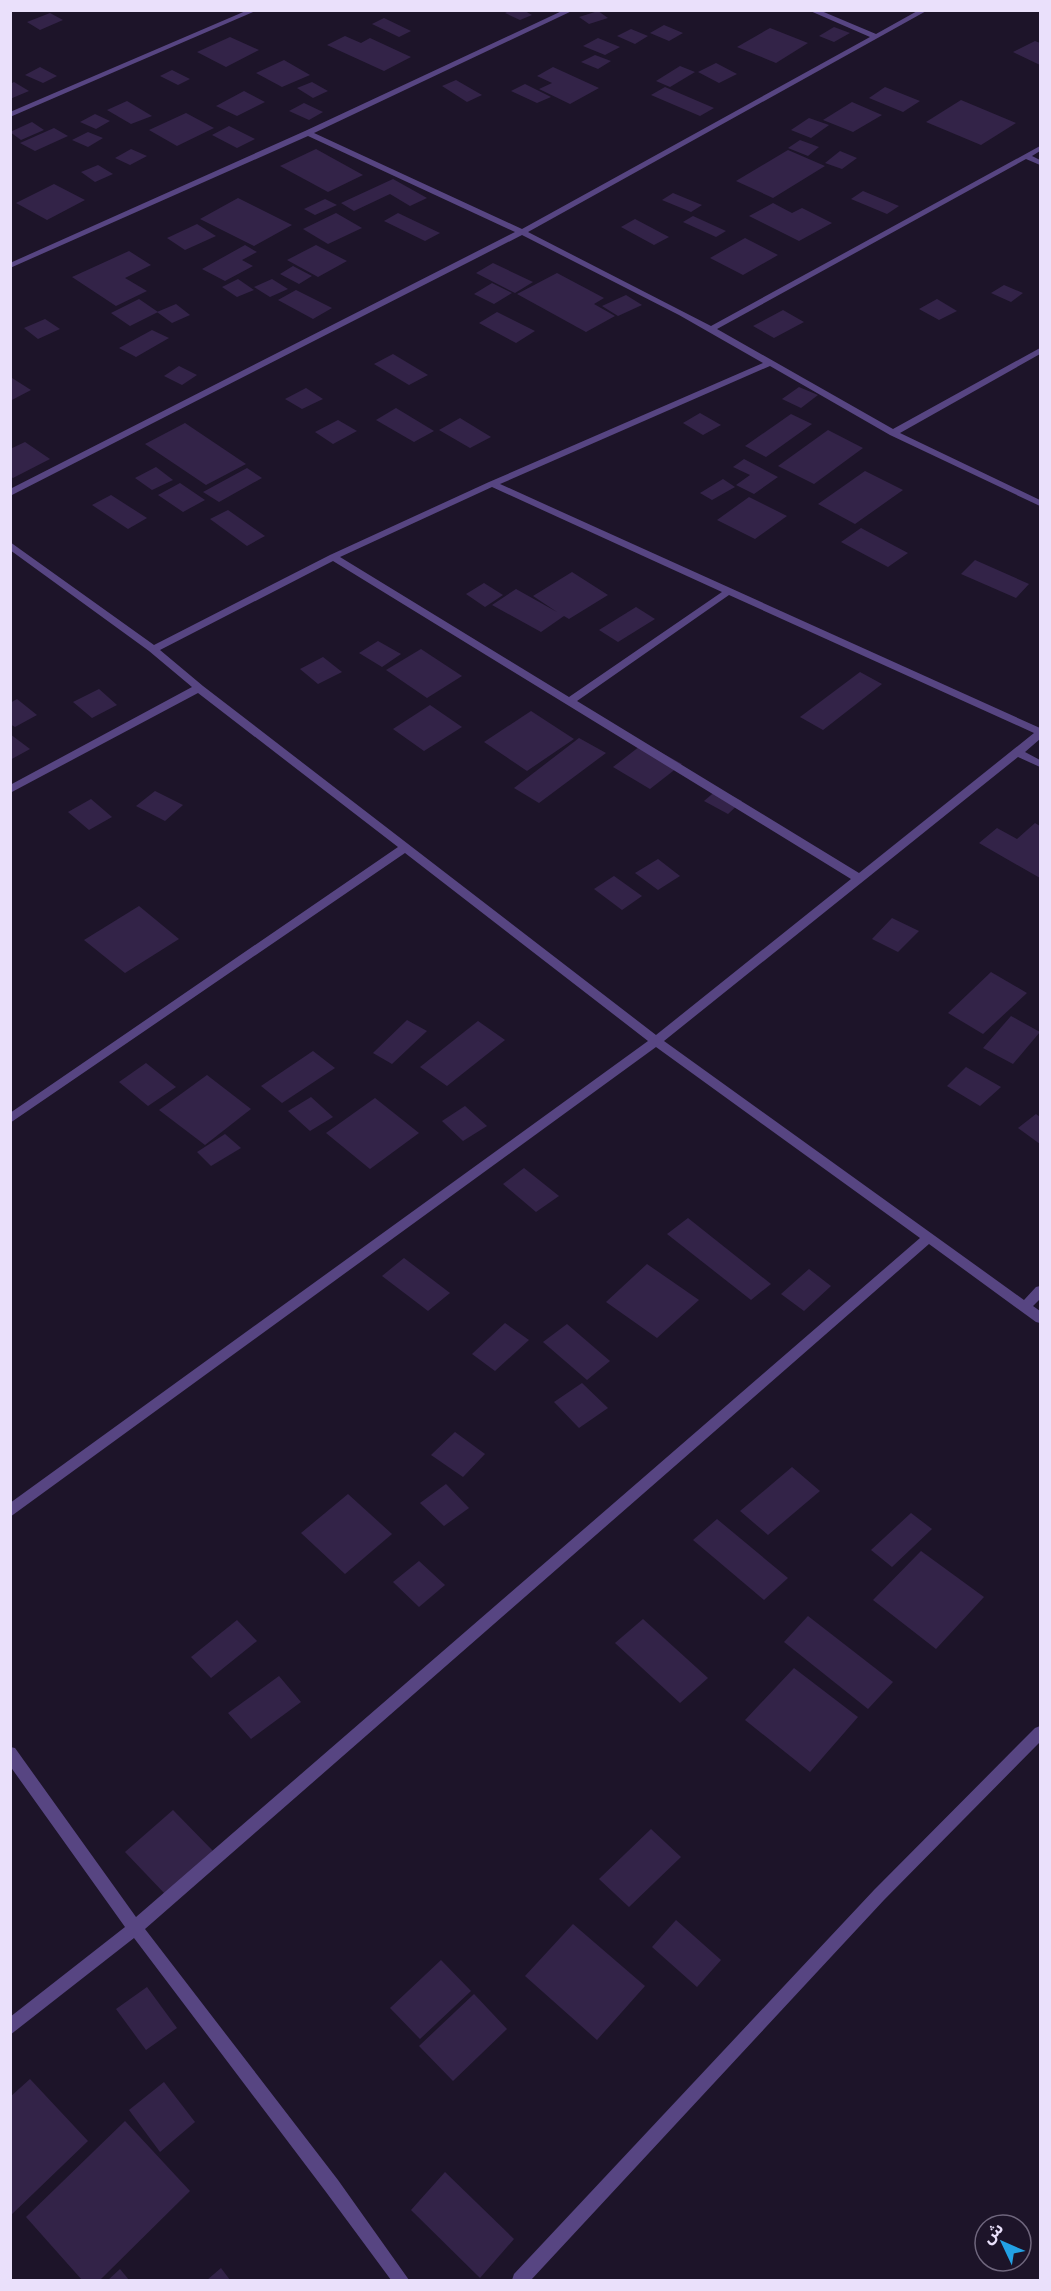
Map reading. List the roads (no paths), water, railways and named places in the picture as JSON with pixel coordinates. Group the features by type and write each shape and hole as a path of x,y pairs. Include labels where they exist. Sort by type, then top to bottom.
{"street":[{"path":"10,115 255,10"},
{"path":"544,10 558,16"},
{"path":"10,266 308,133 571,10"},
{"path":"811,10 876,37"},
{"path":"10,493 522,232 925,10"},
{"path":"308,133 522,232 711,329 893,433 1041,503"},
{"path":"711,329 1041,148"},
{"path":"1026,156 1041,163"},
{"path":"893,433 1041,351"},
{"path":"153,649 333,557 492,484 770,363"},
{"path":"10,1511 656,1041 858,878 1019,753 1041,733 492,484"},
{"path":"11,545 153,649 199,688 656,1041 1041,1318"},
{"path":"333,557 858,878"},
{"path":"570,701 729,591"},
{"path":"10,789 199,688"},
{"path":"1019,753 1041,764"},
{"path":"10,1119 406,847"},
{"path":"10,2027 135,1928 928,1238"},
{"path":"1025,1307 1041,1291"},
{"path":"520,2280 879,1895 1041,1733"},
{"path":"10,1753 135,1928 401,2280"}]}
